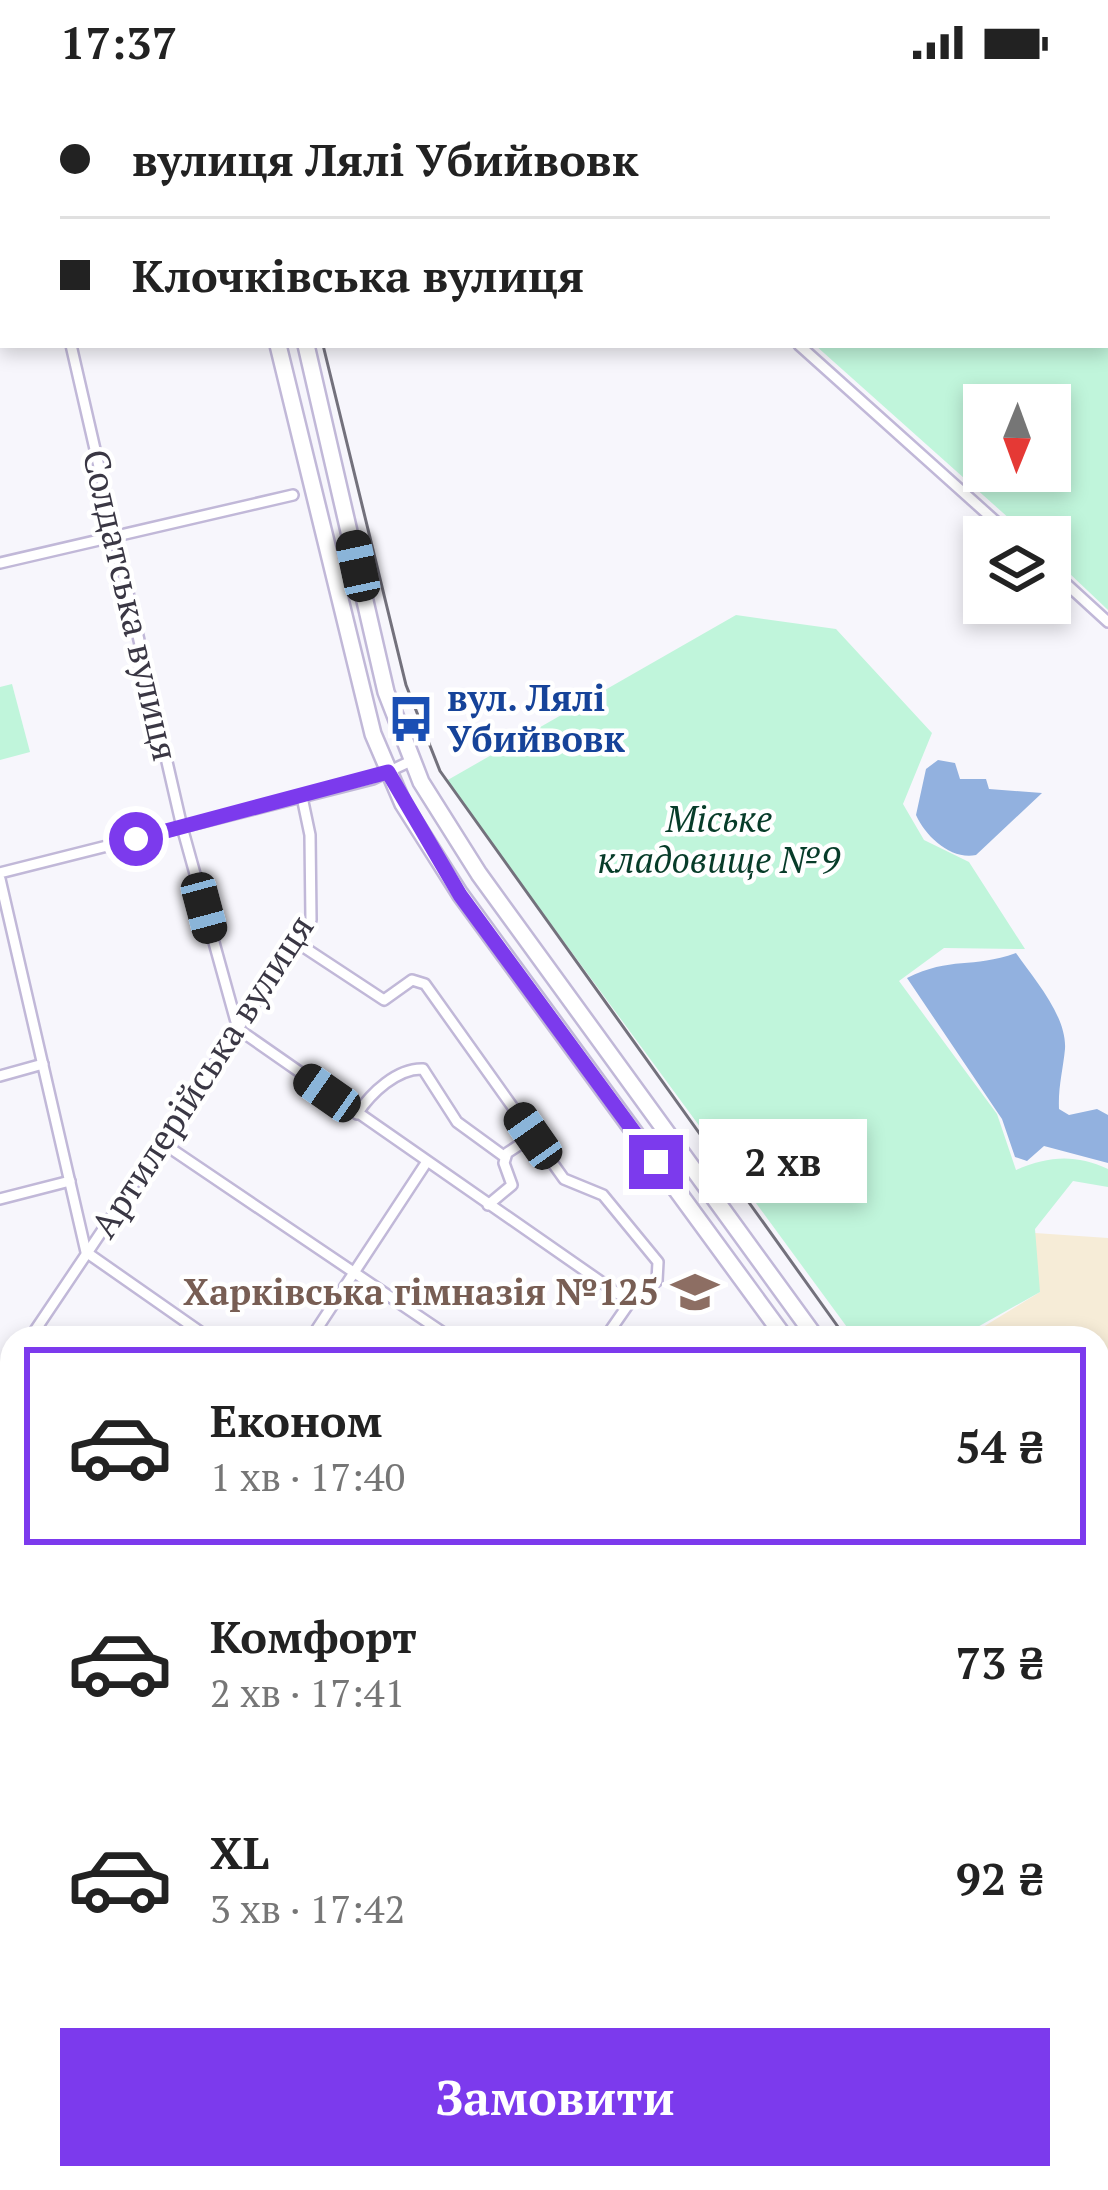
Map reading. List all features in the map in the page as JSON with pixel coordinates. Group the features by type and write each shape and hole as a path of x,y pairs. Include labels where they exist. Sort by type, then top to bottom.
{"main road":[{"path":"279,348 364,696 388,772 460,895 775,1326"},
{"path":"307,348 386,692 411,761 478,874 807,1326"}],"street":[{"name":"Солдатська вулиця","path":"72,348 182,827 238,1029"},
{"path":"806,348 990,516"},
{"path":"0,563 293,495"},
{"path":"1071,588 1108,622"},
{"path":"192,1326 86,1252 0,876 302,797 411,761"},
{"name":"Артилерійська вулиця","path":"38,1326 314,912 302,797"},
{"path":"296,942 384,1000 412,980 425,984 564,1179 604,1195 658,1262 656,1281 630,1302 613,1326"},
{"path":"238,1029 630,1302"},
{"path":"0,1076 43,1064"},
{"path":"357,1114 375,1091 411,1069 423,1069 457,1122 505,1157 512,1186 488,1205"},
{"path":"505,1157 533,1136"},
{"path":"161,1142 434,1326"},
{"path":"319,1326 427,1163"},
{"path":"0,1199 70,1181"}],"shaded area":[{"path":"1035,1233 1108,1238 1108,1326 985,1326 1040,1292 1024,1245"}],"green space":[{"path":"818,348 1108,348 1108,610 1071,575 1071,516 1006,516 980,492 1071,492 1071,384 963,384 963,477"},
{"name":"Міське кладовище №9","path":"736,615 836,629 932,733 903,804 924,840 969,862 1025,949 944,948 899,981 997,1114 1016,1170 1062,1159 1108,1169 1108,1187 1073,1181 1035,1229 1040,1292 979,1326 846,1326 446,781"},
{"path":"12,684 30,752 0,760 0,687"}],"water":[{"path":"938,760 955,763 960,779 986,779 989,789 1042,793 976,855 957,854 933,839 916,815 926,769"},
{"path":"1016,953 1061,1024 1065,1049 1059,1109 1069,1115 1097,1109 1108,1115 1108,1163 1044,1146 1027,1161 1015,1157 1002,1119 907,978 936,967"}],"tram line":[{"path":"324,348 406,685 440,771 837,1326"}],"place":[{"name":"вул. Лялі Убийвовк","path":"411,719"},
{"name":"Харківська гімназія №125","path":"695,1292"}],"route":[{"path":"136,839 388,772 421,836 460,895 656,1162"}]}
